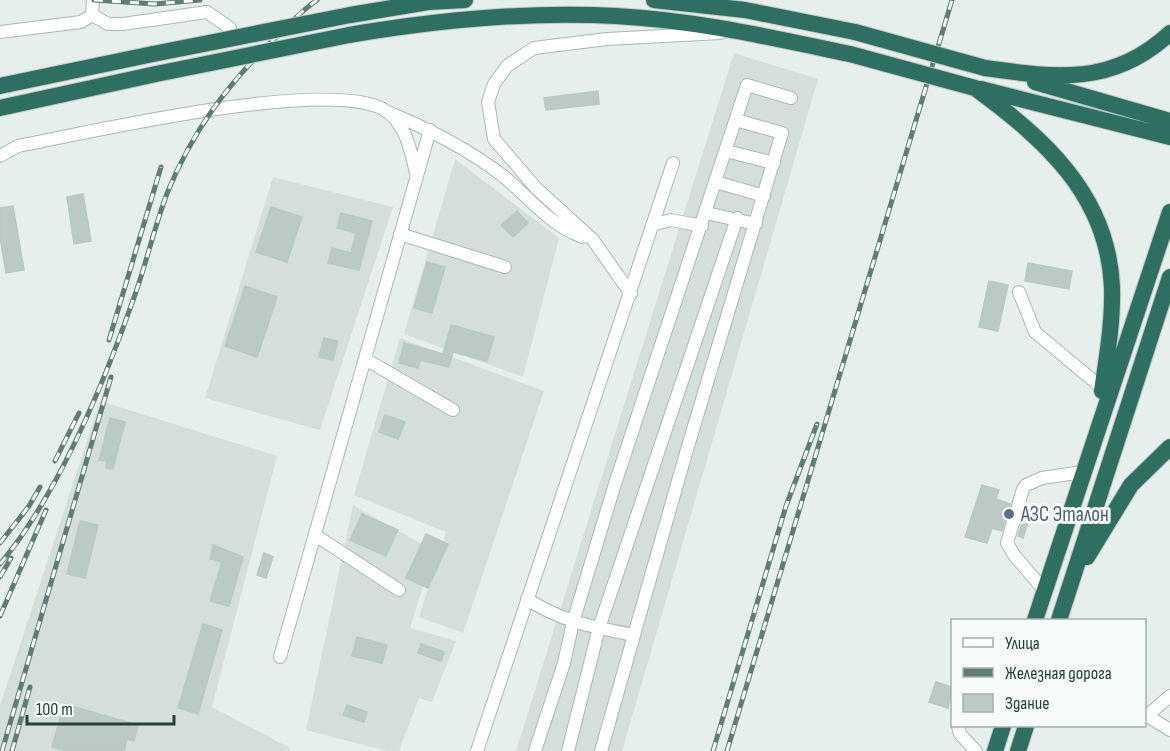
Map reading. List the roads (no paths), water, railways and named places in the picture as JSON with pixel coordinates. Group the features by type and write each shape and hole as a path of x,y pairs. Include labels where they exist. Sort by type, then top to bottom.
{"highway":[{"path":"0,86 350,15 428,2 465,0"},
{"path":"654,0 745,10 855,32 985,68 1134,119 1170,137"},
{"path":"0,108 349,35 432,21 517,15 617,16 742,32 850,54 975,88 1134,119 1170,121"},
{"path":"985,68 1049,77 1100,72 1138,57 1170,33"},
{"path":"975,88 1024,124 1062,162 1084,194 1103,238 1112,284 1111,329 1095,437"},
{"path":"1036,619 1170,212"},
{"path":"1060,619 1170,277"},
{"path":"1072,584 1119,502 1147,468 1170,447"},
{"path":"995,751 1003,727"},
{"path":"1018,751 1026,727"}],"street":[{"path":"92,15 93,0"},
{"path":"92,15 108,24 123,24 207,12 230,28"},
{"path":"0,32 81,22 92,15"},
{"path":"631,294 593,240 536,189 494,139 488,102 494,84 507,66 534,48 607,39 742,32"},
{"path":"535,751 564,663 573,622 614,487 747,86 791,98"},
{"path":"0,156 18,146 209,111 300,100 348,100 384,110 460,145 505,178 542,213 577,235 593,240"},
{"path":"384,110 406,132 417,178"},
{"path":"601,751 782,133 736,120"},
{"path":"280,657 430,130"},
{"path":"726,151 774,163"},
{"path":"477,751 673,163"},
{"path":"716,182 764,196"},
{"path":"706,213 756,224"},
{"path":"568,751 599,628 737,218"},
{"path":"652,225 671,220 702,226"},
{"path":"400,234 505,267"},
{"path":"1019,292 1035,332 1102,388"},
{"path":"365,359 453,410"},
{"path":"1044,590 1021,564 1007,543 1023,489 1031,482 1042,478 1083,472"},
{"path":"315,535 399,590"},
{"path":"527,599 551,614 573,622 634,634"},
{"path":"1170,696 1146,714 1170,730"},
{"path":"958,727 960,734 976,751"}],"railway":[{"path":"94,0 155,4 200,0"},
{"path":"0,564 41,506 92,405 137,289 168,191 188,149 212,111 239,77 287,26 317,0"},
{"path":"727,751 952,0"},
{"path":"109,340 161,167"},
{"path":"2,751 111,377"},
{"path":"55,461 79,413"},
{"path":"713,751 786,506 817,424"},
{"path":"0,543 29,506 40,487"},
{"path":"0,616 46,510"},
{"path":"0,577 11,558"},
{"path":"12,751 30,687"}],"place":[{"name":"АЗС Эталон","path":"1009,514"}]}
